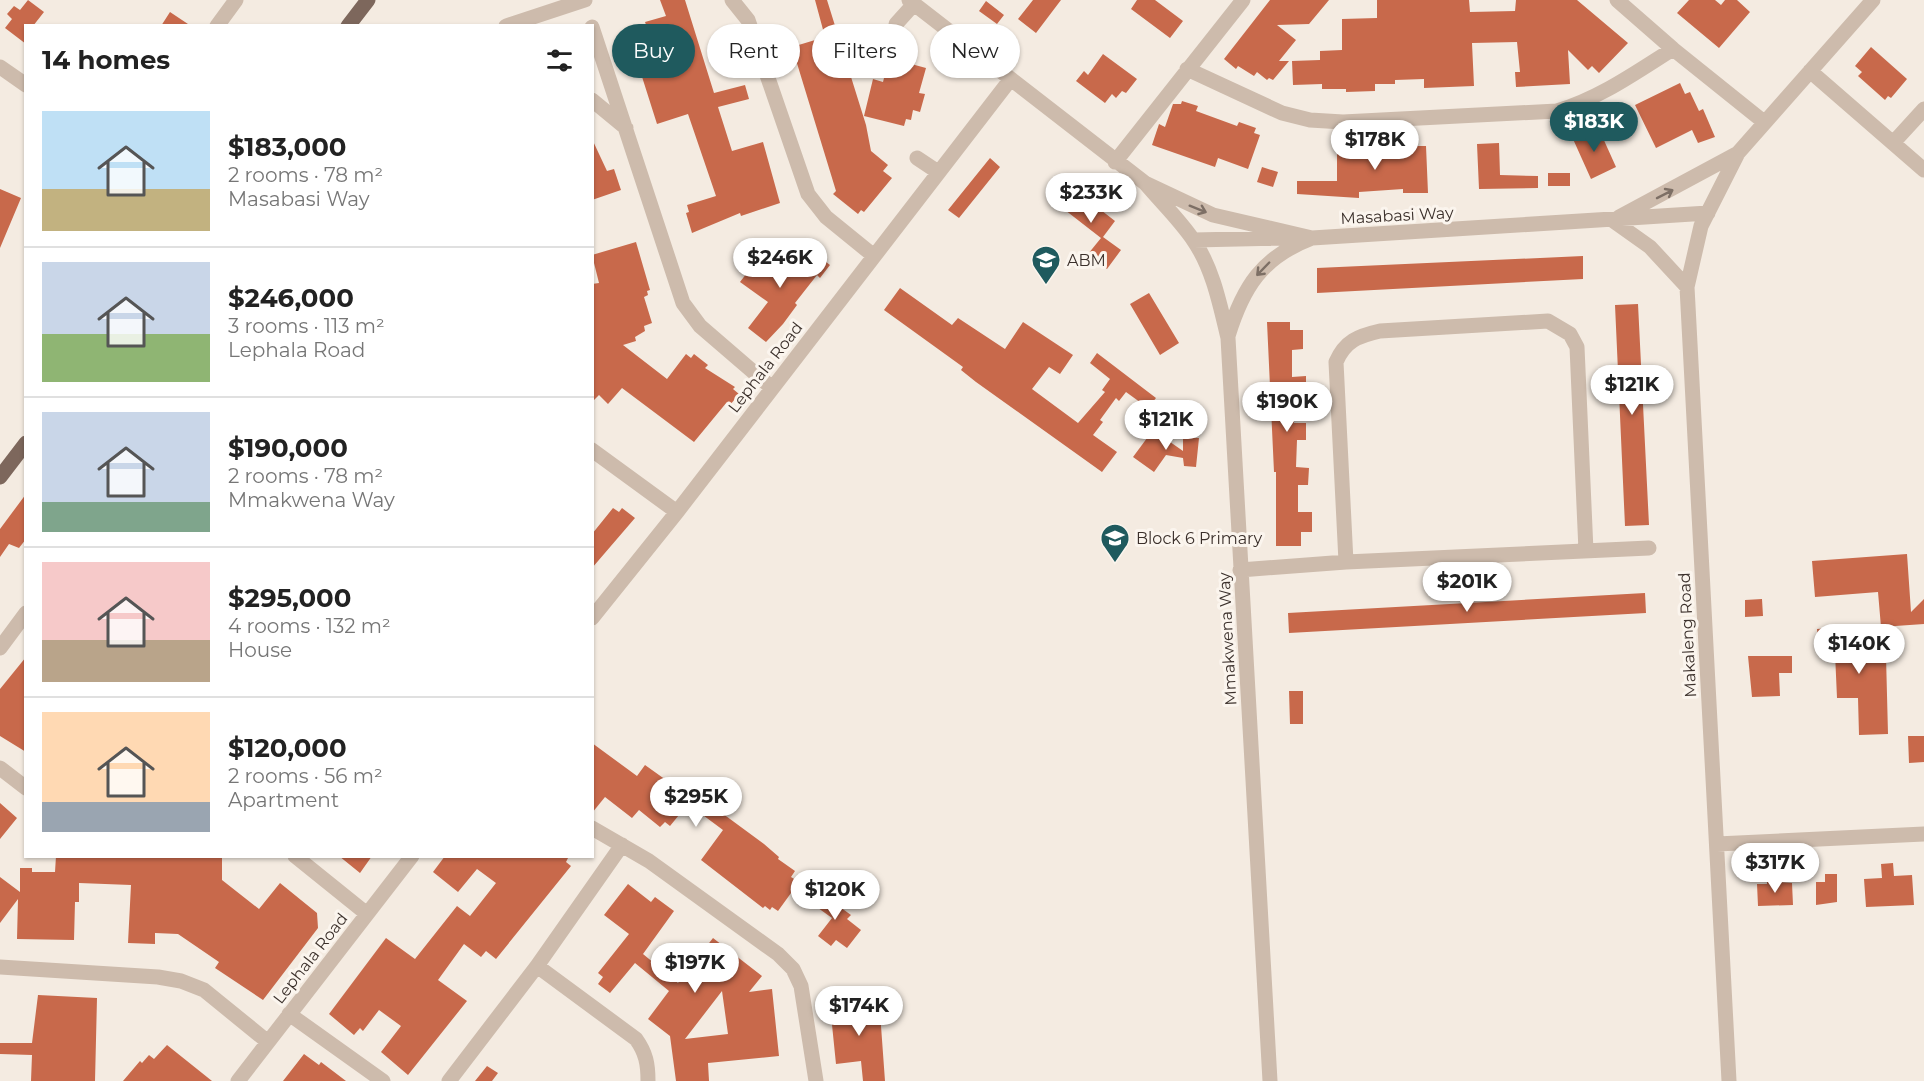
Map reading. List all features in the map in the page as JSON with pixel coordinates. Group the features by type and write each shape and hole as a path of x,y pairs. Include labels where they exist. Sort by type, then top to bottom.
{"main road":[{"path":"350,24 368,0"},
{"path":"2,470 24,445"}],"street":[{"path":"218,24 236,0"},
{"path":"512,24 585,0 591,24"},
{"path":"732,0 748,20 808,194 825,218 874,256"},
{"path":"1115,162 1243,0"},
{"path":"1617,0 1672,49 1764,122"},
{"name":"Masabasi Way","path":"912,2 1115,162 1145,183 1213,215 1312,238 1612,220 1672,191 1738,153 1874,0"},
{"path":"896,24 912,2"},
{"path":"594,32 683,303 700,326 772,388"},
{"path":"1187,69 1282,113 1310,120 1343,122 1557,111 1582,104 1605,92 1672,49"},
{"path":"0,67 24,85"},
{"path":"1810,71 1924,170"},
{"name":"Lephala Road","path":"594,616 677,512 1010,80"},
{"path":"594,102 626,128"},
{"path":"1893,143 1924,109"},
{"name":"Makaleng Road","path":"1729,1081 1687,287 1696,244 1708,213 1738,153"},
{"path":"917,158 938,172"},
{"name":"Mmakwena Way","path":"1145,183 1194,240 1219,298 1228,338 1270,1081"},
{"path":"1612,220 1708,213"},
{"path":"1612,220 1650,247 1687,287"},
{"path":"1194,240 1312,238"},
{"path":"1228,338 1237,307 1252,281 1282,251 1312,238"},
{"path":"1346,562 1336,362 1341,350 1359,336 1380,332 1548,321 1560,326 1570,334 1577,347 1586,551"},
{"path":"594,451 677,512"},
{"path":"1240,570 1346,562 1649,548"},
{"path":"0,648 24,616"},
{"path":"0,768 24,786"},
{"path":"594,829 649,861 759,941 793,969 801,986 816,1081"},
{"path":"1717,844 1924,834"},
{"path":"449,1081 537,966 622,845"},
{"path":"297,858 367,914"},
{"name":"Lephala Road","path":"238,1081 410,858"},
{"path":"537,966 636,1039 644,1050 648,1064 648,1081"},
{"path":"0,967 158,977 181,981 204,990 268,1042"},
{"path":"289,1014 383,1081"}],"building":[{"path":"28,0 44,12 35,24 24,24 24,42 5,28 12,19 7,14 14,6 20,10"},
{"path":"660,0 685,0 692,24 646,24 645,22 666,16"},
{"path":"815,0 827,0 834,24 821,24"},
{"path":"1033,0 1061,0 1036,33 1018,19"},
{"path":"1137,0 1155,0 1183,21 1170,38 1131,9"},
{"path":"1270,0 1329,0 1309,24 1277,25 1296,40 1279,61 1289,61 1273,80 1269,78 1267,80 1257,72 1254,76 1238,66 1236,69 1224,59"},
{"path":"1377,0 1469,0 1470,12 1515,11 1516,0 1577,0 1628,43 1599,73 1592,66 1588,70 1568,50 1570,84 1516,87 1515,72 1520,72 1517,42 1472,43 1474,86 1424,88 1424,79 1395,80 1395,84 1375,84 1375,91 1346,92 1346,89 1322,89 1322,84 1293,85 1292,61 1320,60 1320,51 1342,50 1342,19 1377,18"},
{"path":"1689,0 1715,0 1721,5 1725,0 1737,0 1750,12 1719,48 1677,13"},
{"path":"986,1 1004,15 997,24 979,11"},
{"path":"170,12 188,24 162,24"},
{"path":"695,32 707,71 707,78 709,78 714,93 745,85 749,99 718,107 732,151 763,142 780,203 741,216 740,213 692,233 686,213 689,212 687,205 716,196 688,114 657,124 642,78 695,78"},
{"path":"812,41 812,78 851,78 866,125 871,151 888,165 883,171 892,178 864,212 861,210 858,214 833,194 836,191 800,73 800,45"},
{"path":"1871,47 1907,79 1891,98 1888,96 1885,100 1858,76 1862,72 1855,66"},
{"path":"1103,54 1137,79 1126,93 1122,91 1116,98 1112,94 1105,103 1076,81 1084,71 1088,75"},
{"path":"918,66 926,68 919,93 925,94 920,112 913,110 911,120 906,119 904,126 864,116 873,79 883,82 884,78 918,78"},
{"path":"1680,83 1685,94 1690,92 1699,111 1703,109 1715,137 1698,143 1692,130 1656,148 1635,105"},
{"path":"1182,101 1198,106 1196,111 1237,126 1239,122 1256,128 1254,133 1260,135 1248,169 1218,158 1215,167 1152,145 1159,124 1165,127 1173,104 1181,104"},
{"path":"1598,127 1616,167 1591,179 1573,139"},
{"path":"1390,135 1410,135 1410,146 1426,146 1428,193 1403,193 1403,189 1359,192 1359,198 1297,194 1297,181 1337,181 1339,151 1390,149"},
{"path":"594,143 607,171 614,169 621,190 594,199"},
{"path":"1499,143 1500,175 1538,176 1538,188 1479,189 1477,144"},
{"path":"990,158 1000,167 959,218 948,210"},
{"path":"1262,167 1278,172 1273,187 1257,182"},
{"path":"1548,173 1570,173 1570,186 1548,186"},
{"path":"1070,186 1115,221 1103,237 1121,250 1107,269 1088,254 1101,238 1056,203"},
{"path":"0,189 21,198 0,248"},
{"path":"636,242 650,290 644,297 652,323 644,326 645,331 635,337 636,341 623,345 667,379 686,354 691,358 694,354 708,365 705,368 735,387 733,389 739,394 730,405 727,402 694,442 622,388 608,404 599,395 594,400 594,284 599,283 594,254"},
{"path":"809,249 830,265 820,278 817,275 795,303 797,305 783,324 766,342 748,328 768,302 740,282 763,252 790,273"},
{"path":"1583,256 1583,279 1317,293 1317,268"},
{"path":"900,288 952,325 958,318 1005,349 1023,322 1073,355 1060,374 1049,367 1032,389 1078,423 1105,392 1102,390 1110,379 1090,363 1097,353 1156,398 1148,408 1126,392 1119,401 1116,398 1100,420 1103,422 1093,435 1117,452 1102,472 976,382 961,370 963,367 884,310"},
{"path":"1149,293 1179,343 1160,355 1130,304"},
{"path":"1638,304 1649,525 1625,526 1615,305"},
{"path":"1267,322 1290,322 1290,330 1303,330 1303,349 1292,350 1292,377 1306,376 1306,395 1294,395 1294,423 1306,423 1306,440 1297,440 1296,467 1309,468 1308,485 1298,485 1298,512 1312,512 1312,532 1301,532 1301,546 1276,546 1276,472 1274,472"},
{"path":"1153,430 1183,451 1183,438 1199,438 1196,467 1184,466 1183,458 1166,455 1154,472 1133,457"},
{"path":"24,497 24,542 19,548 9,544 0,557 0,529"},
{"path":"613,508 619,512 622,508 635,518 594,566 594,532"},
{"path":"1907,554 1911,612 1924,599 1924,624 1881,627 1878,592 1815,597 1812,561"},
{"path":"1645,593 1646,613 1289,633 1288,613"},
{"path":"1762,599 1763,616 1745,617 1745,600"},
{"path":"1869,625 1872,657 1886,656 1888,734 1859,735 1858,698 1837,698 1835,653 1819,654 1817,629"},
{"path":"1748,656 1792,656 1792,673 1779,673 1780,696 1752,697"},
{"path":"24,659 24,751 0,736 0,689"},
{"path":"1289,691 1303,691 1303,724 1290,724"},
{"path":"1908,736 1924,736 1924,762 1909,763"},
{"path":"594,744 637,776 645,765 673,785 677,780 764,844 779,857 778,859 795,871 791,877 799,882 778,911 772,907 770,910 765,906 763,908 701,860 723,830 688,804 670,826 665,822 660,827 639,810 632,818 605,797 594,811"},
{"path":"0,803 17,818 0,839"},
{"path":"56,858 222,858 222,880 259,909 280,883 317,913 318,928 263,1000 215,968 219,962 178,934 155,933 155,944 128,943 131,885 79,883 79,902 75,902 74,940 17,939 18,899 0,923 0,877 20,892 20,868 32,868 32,872 55,872"},
{"path":"341,858 371,858 360,873"},
{"path":"444,858 568,858 566,862 571,866 496,959 486,951 481,957 464,944 438,980 467,1001 408,1075 381,1052 401,1026 379,1010 363,1031 360,1028 354,1035 329,1014 386,938 415,959 457,906 470,916 496,883 477,869 458,892 433,872"},
{"path":"1893,863 1894,876 1912,875 1914,905 1866,907 1864,879 1882,878 1881,864"},
{"path":"1825,874 1837,874 1837,902 1816,905 1816,882 1825,882"},
{"path":"1767,881 1792,883 1793,905 1758,906 1757,884 1767,884"},
{"path":"628,884 651,902 655,897 674,911 643,954 678,983 713,938 762,976 749,992 772,989 779,1056 708,1063 709,1081 676,1081 670,1036 648,1019 669,991 635,963 610,993 598,984 603,977 598,973 629,934 604,915","holes":["722,991 728,1034 685,1039"]},
{"path":"815,889 851,915 847,919 861,930 847,948 836,940 831,946 818,936 832,918 807,900"},
{"path":"38,995 97,998 95,1081 31,1081 32,1055 0,1054 0,1043 32,1043"},
{"path":"876,999 878,1013 880,1012 885,1081 863,1081 861,1061 836,1064 830,1005"},
{"path":"167,1045 212,1081 123,1081 140,1061 142,1063 149,1055 154,1059"},
{"path":"304,1054 319,1065 321,1062 346,1081 283,1081"},
{"path":"487,1066 498,1073 492,1081 475,1081"}],"place":[{"name":"ABM","path":"1046,286"},
{"name":"Block 6 Primary","path":"1115,564"}]}
